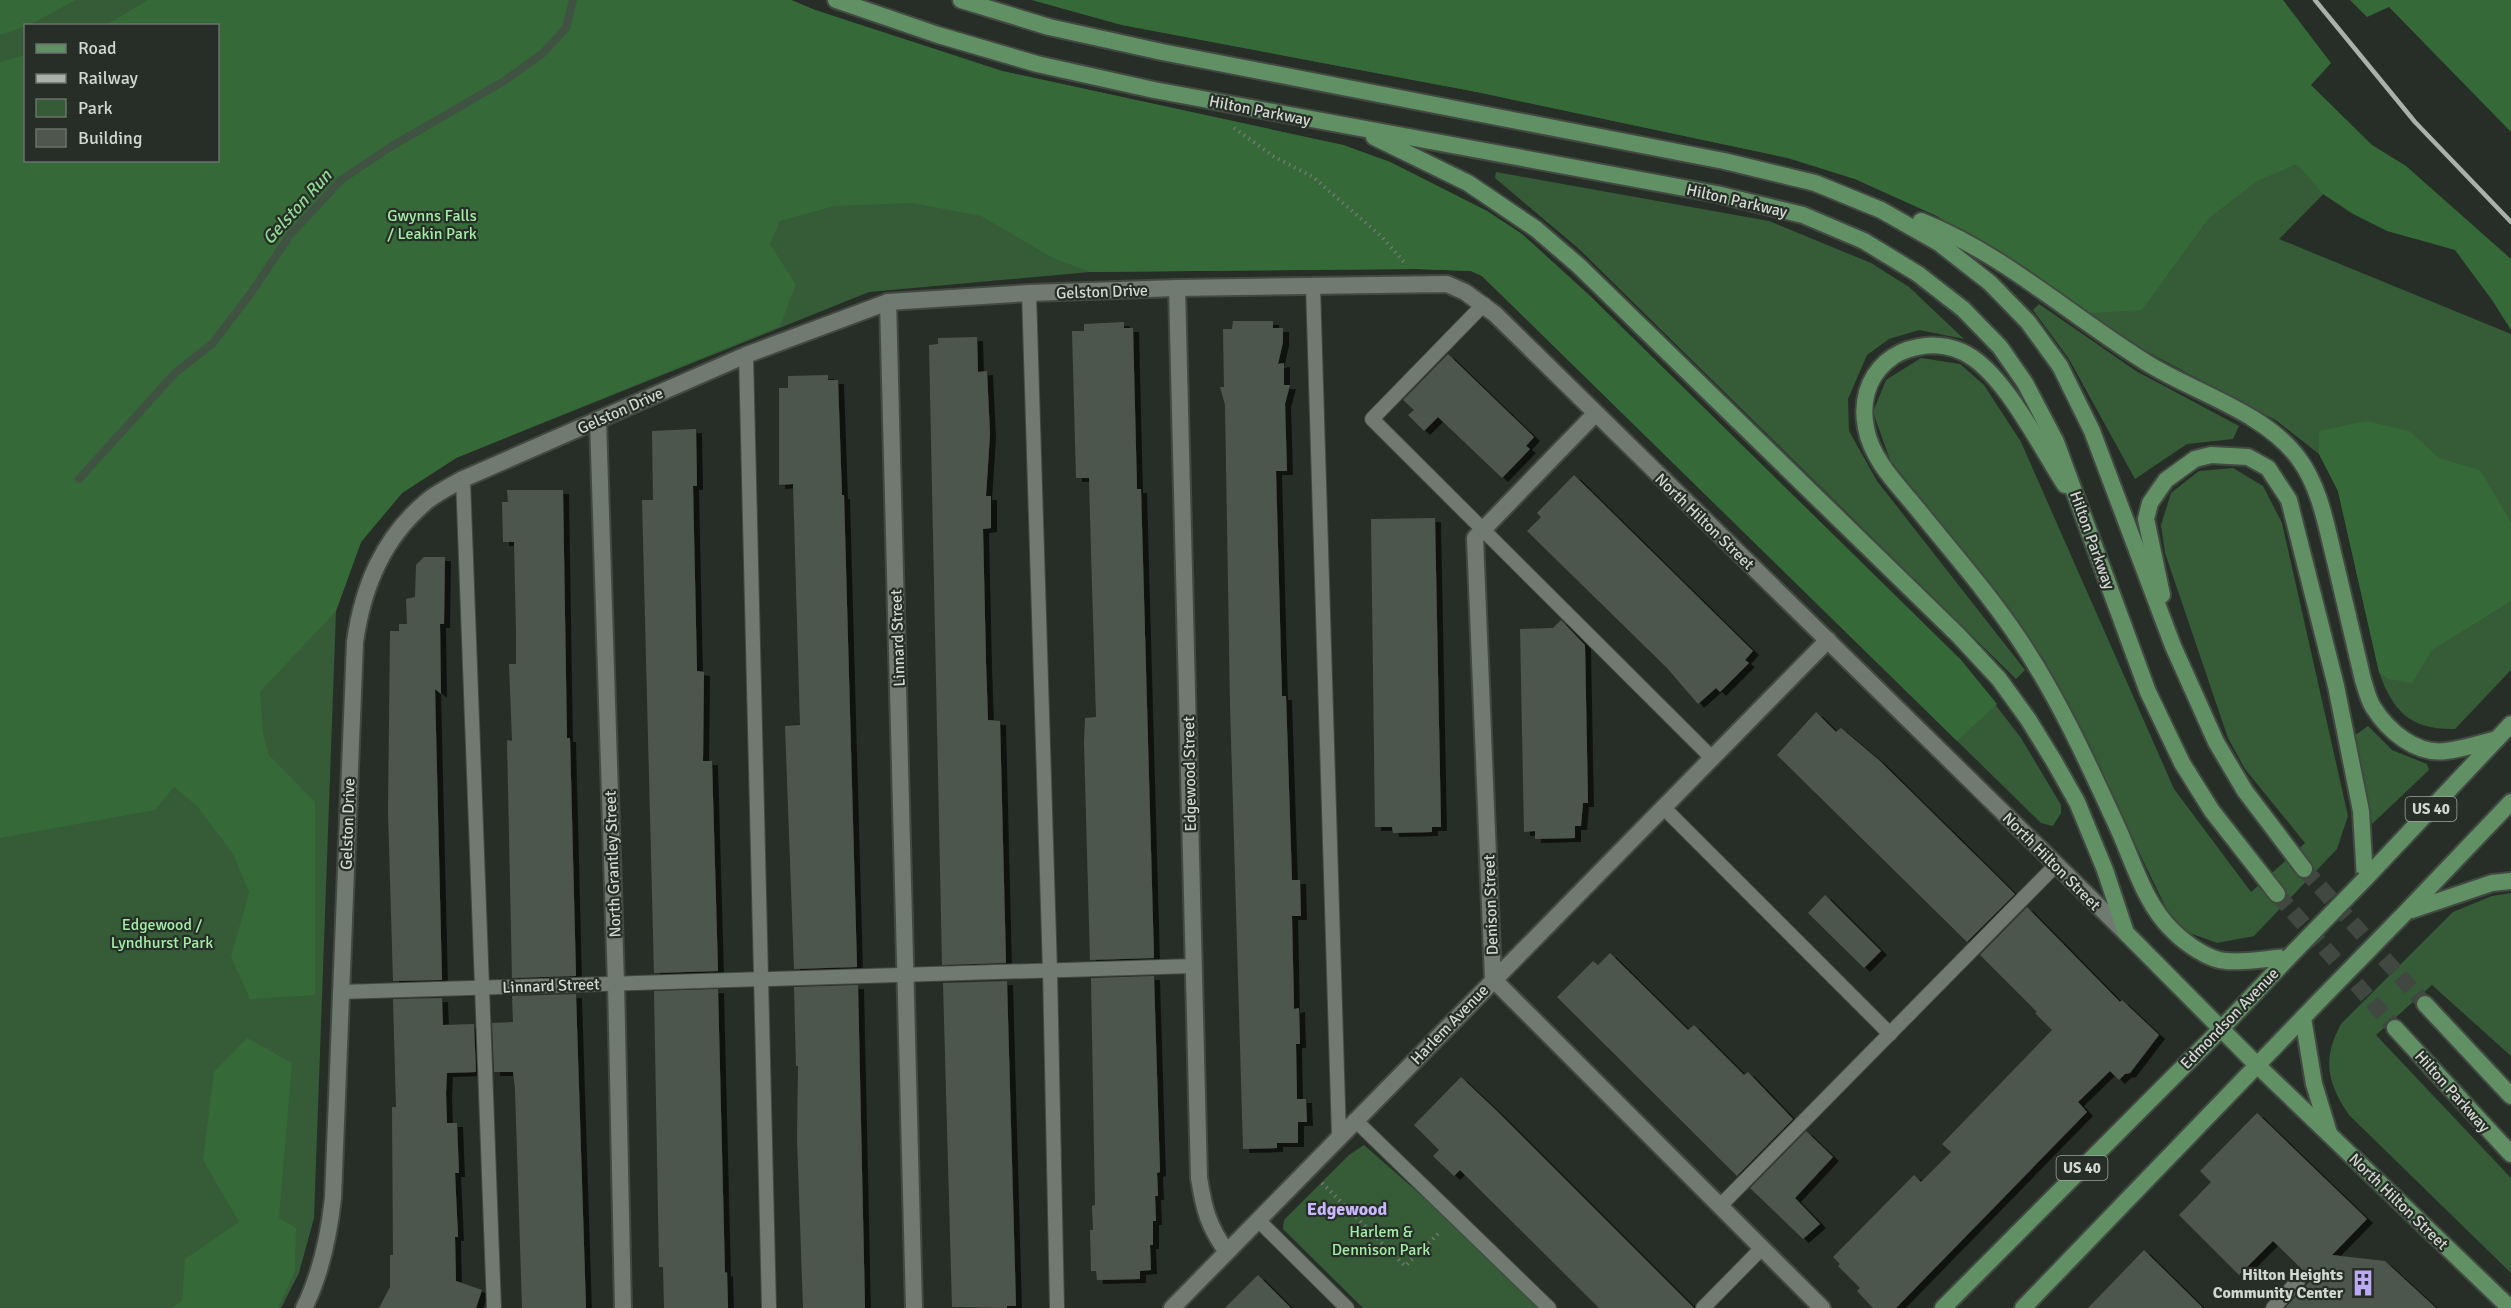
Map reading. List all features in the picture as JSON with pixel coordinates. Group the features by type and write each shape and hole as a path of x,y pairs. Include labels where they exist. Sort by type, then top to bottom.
{"main road":[{"name":"Hilton Parkway","path":"836,0 938,35 1037,64 1154,90 1717,194 1803,215 1864,241 1918,274 1963,309 2000,347 2025,383 2056,442 2148,692 2182,763 2212,811 2277,894"},
{"name":"Hilton Parkway","path":"962,0 1049,27 1162,52 1724,161 1815,183 1881,210 1939,243 1990,283 2028,322 2060,366 2092,431 2173,646 2222,752 2244,791 2304,869"},
{"path":"1351,127 1468,183 1536,229 1579,266 1958,635 1999,679 2028,719 2060,773 2076,802 2105,870 2126,933"},
{"path":"1881,210 1923,222 1971,246 2006,267 2148,364 2253,419 2281,437 2300,460 2314,488 2326,524 2363,680 2372,705 2387,725 2407,742 2426,749 2445,752 2497,739"},
{"path":"2084,514 2012,402 1991,374 1973,358 1951,348 1931,344 1910,348 1891,357 1875,371 1866,391 1863,412 1866,431 1874,452 2019,638 2080,745 2156,912 2187,942 2203,953 2225,962 2289,957"},
{"path":"2173,646 2146,519 2150,503 2166,480 2195,459 2229,454 2248,457 2268,468 2289,500 2294,517 2356,778 2364,833 2365,879"},
{"name":"Edmondson Avenue","path":"1943,1308 2221,1029 2511,724"},
{"path":"2022,1308 2511,802"},
{"path":"2406,912 2492,883 2511,881"},
{"name":"North Hilton Street","path":"2126,933 2256,1064 2510,1308"},
{"path":"2425,1004 2511,1096"},
{"path":"2302,1017 2314,1084 2329,1134"},
{"name":"Hilton Parkway","path":"2395,1028 2511,1154"},
{"path":"2478,1059 2511,1080"}],"street":[{"name":"Gelston Drive","path":"304,1308 329,1232 333,1198 355,642 360,607 370,578 404,523 429,500 463,479 746,355 888,302 1177,288 1447,284 1466,292 1484,304 1595,414"},
{"name":"Edgewood Street","path":"1177,288 1199,1178 1204,1209 1212,1231 1227,1252"},
{"name":"Linnard Street","path":"888,302 914,1308"},
{"name":"North Hilton Street","path":"1595,414 2126,933"},
{"name":"Denison Street","path":"1595,414 1476,538 1493,979 1821,1308"},
{"name":"North Grantley Street","path":"598,420 624,1308"},
{"name":"Harlem Avenue","path":"1172,1308 1828,640"}],"lane":[{"path":"1313,286 1339,1137"},
{"path":"1029,294 1050,972 1057,1308"},
{"path":"1484,304 1372,419 1712,758"},
{"path":"746,355 769,1308"},
{"path":"463,479 494,1308"},
{"path":"1663,807 1890,1034"},
{"path":"1720,1206 2056,865"},
{"name":"Linnard Street","path":"340,992 1194,966"},
{"path":"1355,1120 1548,1308"},
{"path":"1258,1220 1347,1308"},
{"path":"1703,1308 1762,1248"},
{"path":"2273,1308 2298,1281"},
{"path":"486,1308 494,1292"}],"path":[{"path":"1232,126 1272,156 1312,177 1381,236 1407,266 1413,285"},
{"path":"1321,1183 1406,1266 1443,1229"}],"green space":[{"name":"Gwynns Falls / Leakin Park","path":"0,0 791,0 815,10 1002,71 1343,145 1390,162 1487,211 1522,234 1589,295 1961,660 2021,738 2061,805 2061,813 2053,826 2041,823 1482,276 1471,271 1417,269 1090,272 869,292 456,458 402,493 361,542 336,611 314,1218 299,1273 281,1308 0,1308"},
{"path":"0,0 76,0 31,24 24,24 24,27 0,35"},
{"name":"Gwynns Falls / Leakin Park","path":"148,0 791,0 815,10 1002,71 1343,145 1390,162 1487,211 1522,234 1589,295 1961,660 1997,704 1957,741 1482,276 1471,271 1417,269 1090,272 1053,258 981,216 912,203 835,206 780,221 770,244 796,285 780,326 456,458 402,493 361,542 336,611 260,692 263,733 269,755 315,802 315,995 250,999 231,957 249,892 233,854 197,806 174,787 155,810 0,838 0,62 24,55 24,162 219,162 219,24 108,24"},
{"path":"1032,0 2372,145 2279,239 2511,334 2511,670 2455,729 2427,726 2406,716 2391,698 2379,672 2338,491 2319,454 2277,421 2144,350 1937,216 1855,179 1788,158 1477,92 1122,25"},
{"path":"1032,0 2283,0 2331,63 2311,85 2372,145 2406,166 2511,259 2511,330 2455,250 2387,231 2353,214 2323,194 2297,164 2257,181 2208,219 2142,310 2089,313 1937,216 1855,179 1788,158 1477,92 1122,25"},
{"path":"2350,0 2511,0 2511,132 2389,7 2367,17"},
{"path":"1496,172 1769,221 1871,263 1909,287 1964,339 1919,330 1889,339 1867,355 1848,399 1849,431 1877,481 2025,670 2016,679 1579,249 1495,178"},
{"path":"2039,304 2136,371 2239,426 2233,439 2187,444 2135,479 2069,359 2033,310"},
{"path":"1921,358 1960,364 1984,385 2021,442 2174,789 2251,892 2305,843 2245,769 2228,738 2165,553 2161,525 2171,493 2199,471 2233,468 2263,486 2282,523 2348,816 2337,849 2254,936 2217,943 2187,932 2168,912 2063,695 2004,603 1890,460 1873,412 1886,380"},
{"path":"2366,421 2409,431 2439,458 2480,470 2511,522 2511,601 2432,650 2412,683 2388,679 2379,672 2338,491 2319,454 2319,431"},
{"path":"2368,726 2392,750 2427,764 2429,770 2372,824 2354,736"},
{"path":"2511,893 2511,1056 2432,985 2376,1035 2511,1178 2511,1273 2349,1115 2332,1081 2329,1060 2331,1048 2341,1024 2453,912 2492,896"},
{"path":"247,1038 292,1063 279,1218 296,1228 295,1271 278,1308 172,1308 182,1300 185,1259 239,1222 203,1160 214,1072"},
{"name":"Harlem & Dennison Park","path":"1364,1145 1444,1215 1538,1308 1363,1308 1283,1229 1284,1220 1349,1155"}],"building":[{"path":"1233,321 1273,321 1273,328 1283,328 1283,342 1278,364 1284,363 1284,385 1290,385 1285,404 1287,471 1276,471 1282,696 1286,696 1292,880 1300,880 1301,916 1292,916 1294,1009 1299,1008 1300,1044 1296,1044 1297,1099 1306,1099 1307,1122 1298,1122 1298,1143 1277,1143 1277,1148 1243,1149 1230,704 1225,405 1220,387 1224,387 1223,329 1232,329"},
{"path":"1124,322 1124,328 1133,328 1137,489 1141,489 1154,958 1090,960 1084,743 1085,718 1096,717 1089,478 1076,478 1072,331 1084,331 1084,324"},
{"path":"977,337 978,372 987,371 990,434 986,496 991,496 991,528 983,529 986,662 988,720 1000,721 1006,963 942,965 929,345 938,344 938,338"},
{"path":"1448,354 1534,437 1526,446 1530,449 1502,478 1438,417 1424,431 1408,415 1414,410 1403,400"},
{"path":"828,375 828,380 838,380 842,495 844,495 857,967 794,969 785,726 800,725 793,484 779,485 779,388 788,388 788,376"},
{"path":"696,429 697,486 693,486 697,671 704,672 703,761 712,761 718,971 654,973 642,500 653,500 652,431"},
{"path":"1574,475 1753,651 1745,660 1749,663 1720,692 1716,688 1698,704 1667,668 1527,531 1541,517 1537,513"},
{"path":"507,490 563,490 567,738 570,738 576,976 512,978 507,740 512,741 509,664 516,664 516,632 514,542 503,542 502,502 508,502"},
{"path":"1435,518 1441,827 1432,827 1432,832 1393,833 1392,827 1375,827 1371,519"},
{"path":"424,557 445,557 444,624 440,624 441,694 435,689 442,980 393,981 388,811 390,631 399,631 399,624 407,624 406,599 415,597 416,565"},
{"path":"1561,620 1585,645 1588,803 1583,803 1581,826 1575,826 1575,838 1535,839 1535,831 1524,832 1520,629 1553,628"},
{"path":"1816,712 1836,732 1841,728 1880,761 2015,894 1967,942 1777,755"},
{"path":"1825,895 1881,951 1864,968 1808,913"},
{"path":"2027,907 2120,1002 2122,1000 2159,1035 2130,1073 2125,1074 2119,1080 2110,1071 2078,1102 2087,1112 1896,1308 1873,1308 1857,1291 1860,1288 1838,1266 1840,1264 1833,1257 1914,1175 1921,1182 1951,1152 1942,1144 2052,1030 1980,955"},
{"path":"1610,953 1688,1030 1694,1025 1744,1075 1748,1072 1793,1119 1737,1176 1557,997 1593,961 1598,965"},
{"path":"1154,976 1160,1172 1157,1173 1158,1196 1155,1196 1156,1221 1153,1221 1153,1245 1150,1245 1151,1270 1140,1271 1140,1279 1097,1280 1096,1271 1091,1271 1090,1230 1093,1230 1092,1206 1095,1205 1091,978"},
{"path":"1007,981 1016,1306 1007,1306 1007,1308 952,1307 943,983"},
{"path":"858,985 865,1308 803,1308 794,987"},
{"path":"718,989 725,1273 727,1272 728,1308 664,1308 663,1267 659,1267 654,991"},
{"path":"576,994 586,1308 522,1308 515,1089 513,1072 494,1072 492,1023 513,1022 512,996"},
{"path":"442,998 443,1025 474,1024 476,1072 447,1073 446,1093 447,1123 457,1123 459,1173 455,1173 458,1237 455,1237 456,1281 482,1290 476,1308 379,1308 390,1287 390,1255 393,1255 392,1107 396,1107 393,999"},
{"path":"1461,1077 1694,1308 1599,1308 1460,1170 1454,1176 1433,1156 1439,1150 1414,1125"},
{"path":"2257,1113 2367,1219 2332,1255 2385,1261 2436,1308 2285,1308 2312,1279 2273,1241 2239,1275 2179,1215 2211,1182 2200,1171"},
{"path":"1806,1131 1833,1157 1795,1198 1820,1224 1803,1239 1750,1188"},
{"path":"2144,1250 2203,1308 2088,1308"},
{"path":"1258,1275 1291,1308 1225,1308"}],"waterway":[{"name":"Gelston Run","path":"79,479 175,373 213,343 251,293 290,235 341,180 392,146 504,81 542,54 566,28 573,0"}],"tunnel":[{"path":"2304,869 2425,1004"},
{"path":"2277,894 2395,1028"}],"railway":[{"path":"2315,0 2415,122 2511,222"}],"place":[{"name":"Hilton Heights Community Center","path":"2363,1283"}],"district":[{"name":"Edgewood","path":"1347,1209"}],"park label":[{"name":"Edgewood / Lyndhurst Park","path":"162,933"}]}
